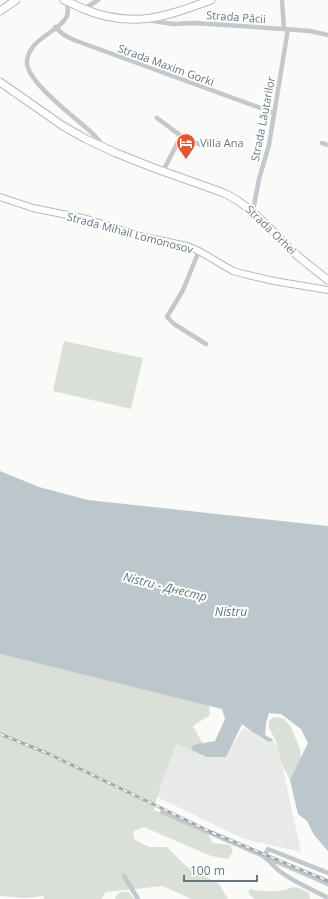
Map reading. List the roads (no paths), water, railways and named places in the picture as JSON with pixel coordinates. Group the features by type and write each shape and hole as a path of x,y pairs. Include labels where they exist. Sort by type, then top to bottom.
{"main road":[{"path":"0,11 16,0"},
{"name":"Strada Orhei","path":"65,0 84,9 117,18 144,20 172,14 211,0"},
{"name":"Strada Orhei","path":"0,82 63,126 86,139 163,171 237,199 253,211 303,261 328,280"},
{"name":"Strada Mihail Lomonosov","path":"0,197 33,208 87,219 140,236 187,246 199,251 225,267 244,274 274,282 328,290"}],"street":[{"name":"Strada Orhei","path":"65,0 68,15 65,20 39,40 31,50 27,61 30,72 48,93 75,119 92,132 106,148"},
{"path":"84,9 98,0"},
{"name":"Strada Lăutarilor","path":"253,211 259,180 269,145 286,29 282,0"},
{"name":"Strada Păcii","path":"144,20 172,24 195,23 286,29 310,31 328,35"},
{"name":"Strada Maxim Gorki","path":"55,28 74,40 274,112"},
{"path":"157,118 181,136 200,145"},
{"path":"163,171 181,136"},
{"path":"322,143 328,145"},
{"path":"199,251 182,290 167,317 174,324 206,344"},
{"path":"162,812 328,884"},
{"path":"264,857 268,849 328,873"},
{"path":"264,857 293,880 328,898"},
{"path":"124,876 138,899"}],"water":[{"name":"Nistru","path":"0,471 39,487 88,500 328,526 328,851 314,835 307,821 298,814 290,780 308,743 301,729 281,714 269,713 266,723 265,735 273,741 269,742 242,724 226,757 207,757 191,750 193,745 215,741 225,719 222,709 0,654"}],"railway":[{"path":"0,734 49,754 211,832 328,881"}],"place":[{"name":"Villa Ana","path":"186,160"}],"water label":[{"name":"Nistru - Днестр","path":"165,587"}]}
